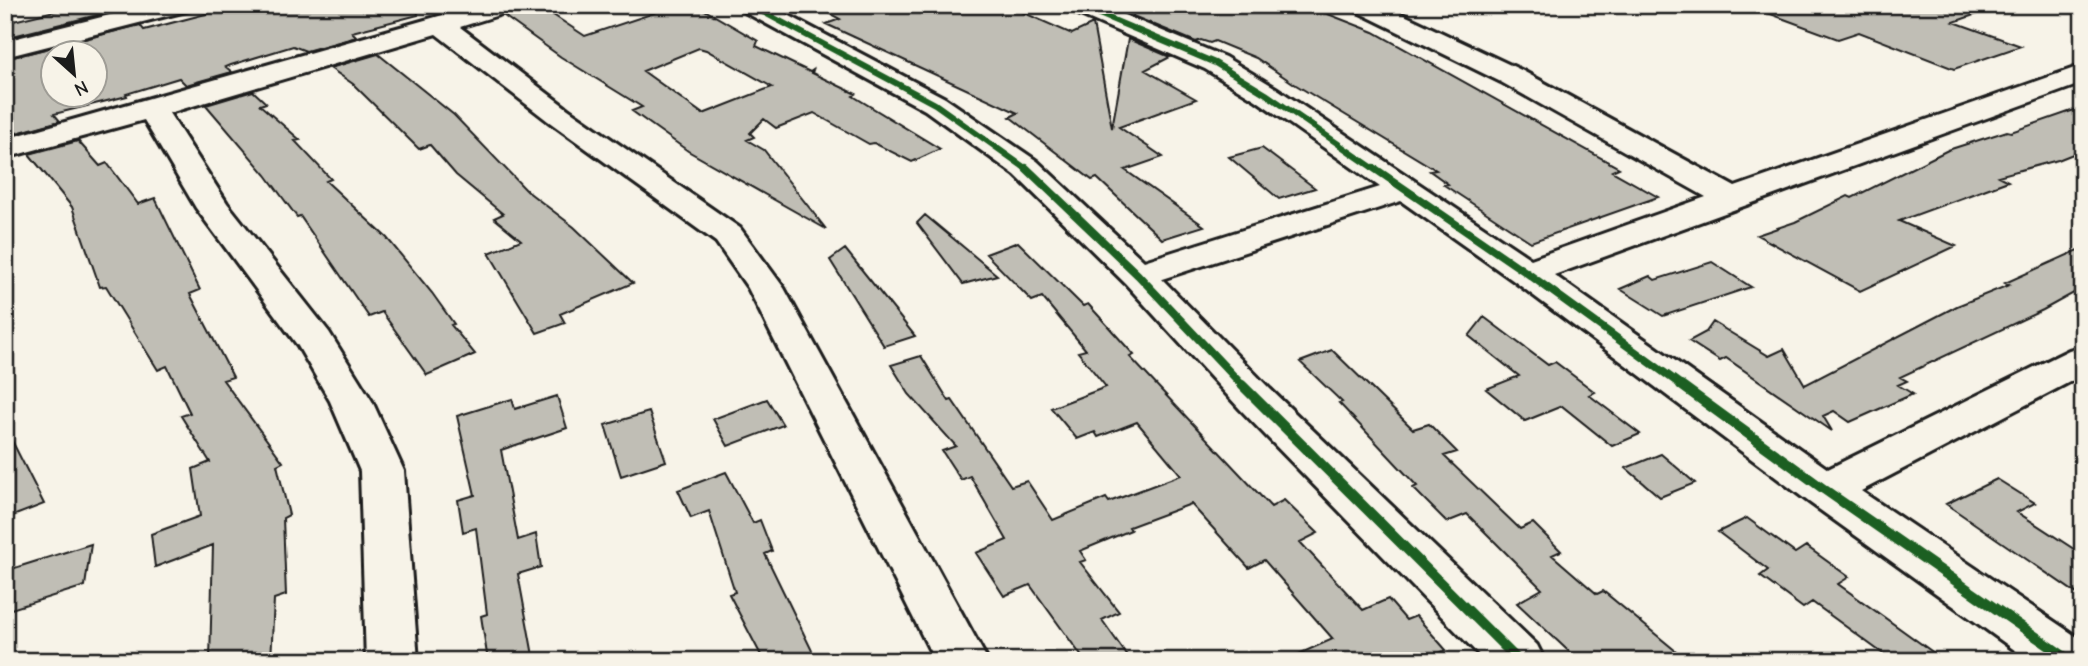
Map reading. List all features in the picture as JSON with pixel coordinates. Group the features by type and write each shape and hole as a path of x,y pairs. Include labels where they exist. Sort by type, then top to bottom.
{"street":[{"path":"5,49 181,5"},
{"path":"5,149 152,109 506,5"},
{"path":"750,5 935,104 1026,168 1138,275 1255,398 1519,661"},
{"path":"1078,5 1215,64 1266,94 1527,273 1825,490 2071,661"},
{"path":"1363,5 1511,76 1731,198"},
{"path":"441,25 558,115 718,228 744,255 766,288 962,661"},
{"path":"1527,273 2083,73"},
{"path":"152,109 214,208 315,341 351,401 382,471 392,661"},
{"path":"1138,275 1405,189"},
{"path":"1825,490 2074,373"}],"building":[{"path":"79,5 122,5 125,8 5,38 5,23"},
{"path":"240,5 417,5 418,15 352,32 357,37 306,51 293,46 226,67 232,72 186,85 179,78 108,101 108,38 88,38 140,25 144,30"},
{"path":"520,5 538,5 585,36 678,5 696,5 758,41 756,46 810,72 813,70 812,73 856,94 853,96 940,149 912,162 874,143 869,144 814,113 776,128 764,119 750,133 754,137 747,140 764,150 826,229 688,151 632,111 642,107 561,57 504,16 516,13","holes":["699,48 772,87 703,114 643,71"]},
{"path":"814,5 1006,5 1072,34 1093,24 1112,128 1128,39 1170,57 1145,70 1196,99 1119,127 1163,157 1125,170 1204,226 1162,239 1097,178 1092,180 1010,117 1018,113 826,24 840,19"},
{"path":"1134,5 1305,5 1374,32 1619,168 1612,171 1658,197 1531,242 1444,185 1448,184 1430,171 1436,170 1256,58 1215,41 1196,42 1133,16"},
{"path":"1755,5 1987,5 1988,10 1954,22 2021,46 1954,69 1859,32 1838,39 1754,8"},
{"path":"38,51 38,108 78,108 54,114 60,121 13,134 5,125 5,59"},
{"path":"378,54 454,115 527,191 574,227 633,283 560,314 565,323 537,333 489,253 521,240 494,218 503,214 456,175 430,145 419,149 353,84 330,68"},
{"path":"253,91 266,103 260,105 300,140 295,141 331,179 326,181 387,238 432,293 454,324 451,325 475,354 427,375 382,312 369,317 300,216 297,217 266,175 206,105"},
{"path":"2083,107 2083,150 2058,160 1998,176 2008,181 1899,221 1956,246 1860,291 1757,235 1795,222 1848,196 1852,198 1948,150"},
{"path":"78,141 100,166 107,163 138,204 155,198 200,290 190,294 233,377 223,380 283,462 277,465 289,515 283,518 286,595 274,599 271,661 210,661 213,545 155,567 151,534 200,516 193,469 210,462 181,416 190,413 167,366 158,370 106,286 100,287 72,207 29,154"},
{"path":"1262,148 1315,188 1279,199 1229,157"},
{"path":"925,215 997,275 963,284 917,223"},
{"path":"1018,242 1083,306 1088,304 1134,355 1130,357 1271,507 1284,500 1318,533 1300,542 1363,610 1388,599 1406,620 1416,616 1446,650 1422,661 1283,661 1333,639 1264,560 1249,568 1191,504 1129,527 1131,530 1080,551 1086,560 1080,562 1119,612 1102,620 1131,661 1085,661 1030,585 1004,596 976,553 1007,540 970,476 961,480 942,451 956,446 909,394 891,365 921,356 949,401 952,400 1011,486 1027,481 1053,520 1106,498 1109,502 1181,475 1137,422 1098,437 1095,432 1077,439 1051,408 1106,387 1078,352 1086,350 1042,297 1032,301 986,254"},
{"path":"2083,248 2083,288 2043,310 1900,377 1907,381 1898,385 1913,394 1850,422 1834,411 1823,416 1832,431 1726,358 1720,361 1689,341 1706,332 1713,322 1769,356 1784,349 1805,385 1957,306 2009,285 2005,283"},
{"path":"845,249 915,336 884,346 830,260"},
{"path":"1712,262 1751,287 1663,316 1620,289 1650,276 1655,280"},
{"path":"1484,317 1548,365 1555,362 1595,392 1589,395 1640,434 1612,446 1562,406 1525,421 1486,389 1519,376 1469,336"},
{"path":"1332,350 1413,429 1429,424 1457,452 1444,456 1520,529 1533,523 1561,551 1552,555 1597,594 1603,591 1688,661 1579,661 1517,603 1542,589 1467,514 1447,522 1413,488 1417,486 1339,403 1342,402 1300,362"},
{"path":"557,396 567,428 501,450 518,540 536,534 541,567 518,574 534,661 488,661 481,616 487,614 476,528 463,532 458,500 475,495 457,416 512,399 515,409"},
{"path":"767,399 783,425 728,446 713,419"},
{"path":"649,412 666,461 621,476 605,425"},
{"path":"5,427 44,504 5,519"},
{"path":"1661,454 1695,483 1660,497 1626,468"},
{"path":"726,472 753,523 760,520 772,551 765,554 817,661 764,661 729,594 735,592 709,511 691,518 678,490"},
{"path":"1997,479 2035,503 2017,512 2083,555 2083,598 1946,504"},
{"path":"1747,518 1795,553 1806,546 1849,577 1838,584 1945,661 1893,661 1812,602 1803,608 1760,576 1768,570 1718,532"},
{"path":"91,544 85,586 5,611 5,571"}],"cycle path":[{"path":"750,5 935,104 1026,168 1138,275 1255,399 1519,661"},
{"path":"1078,5 1215,63 1266,94 1527,273 1825,490 2071,661"}]}
